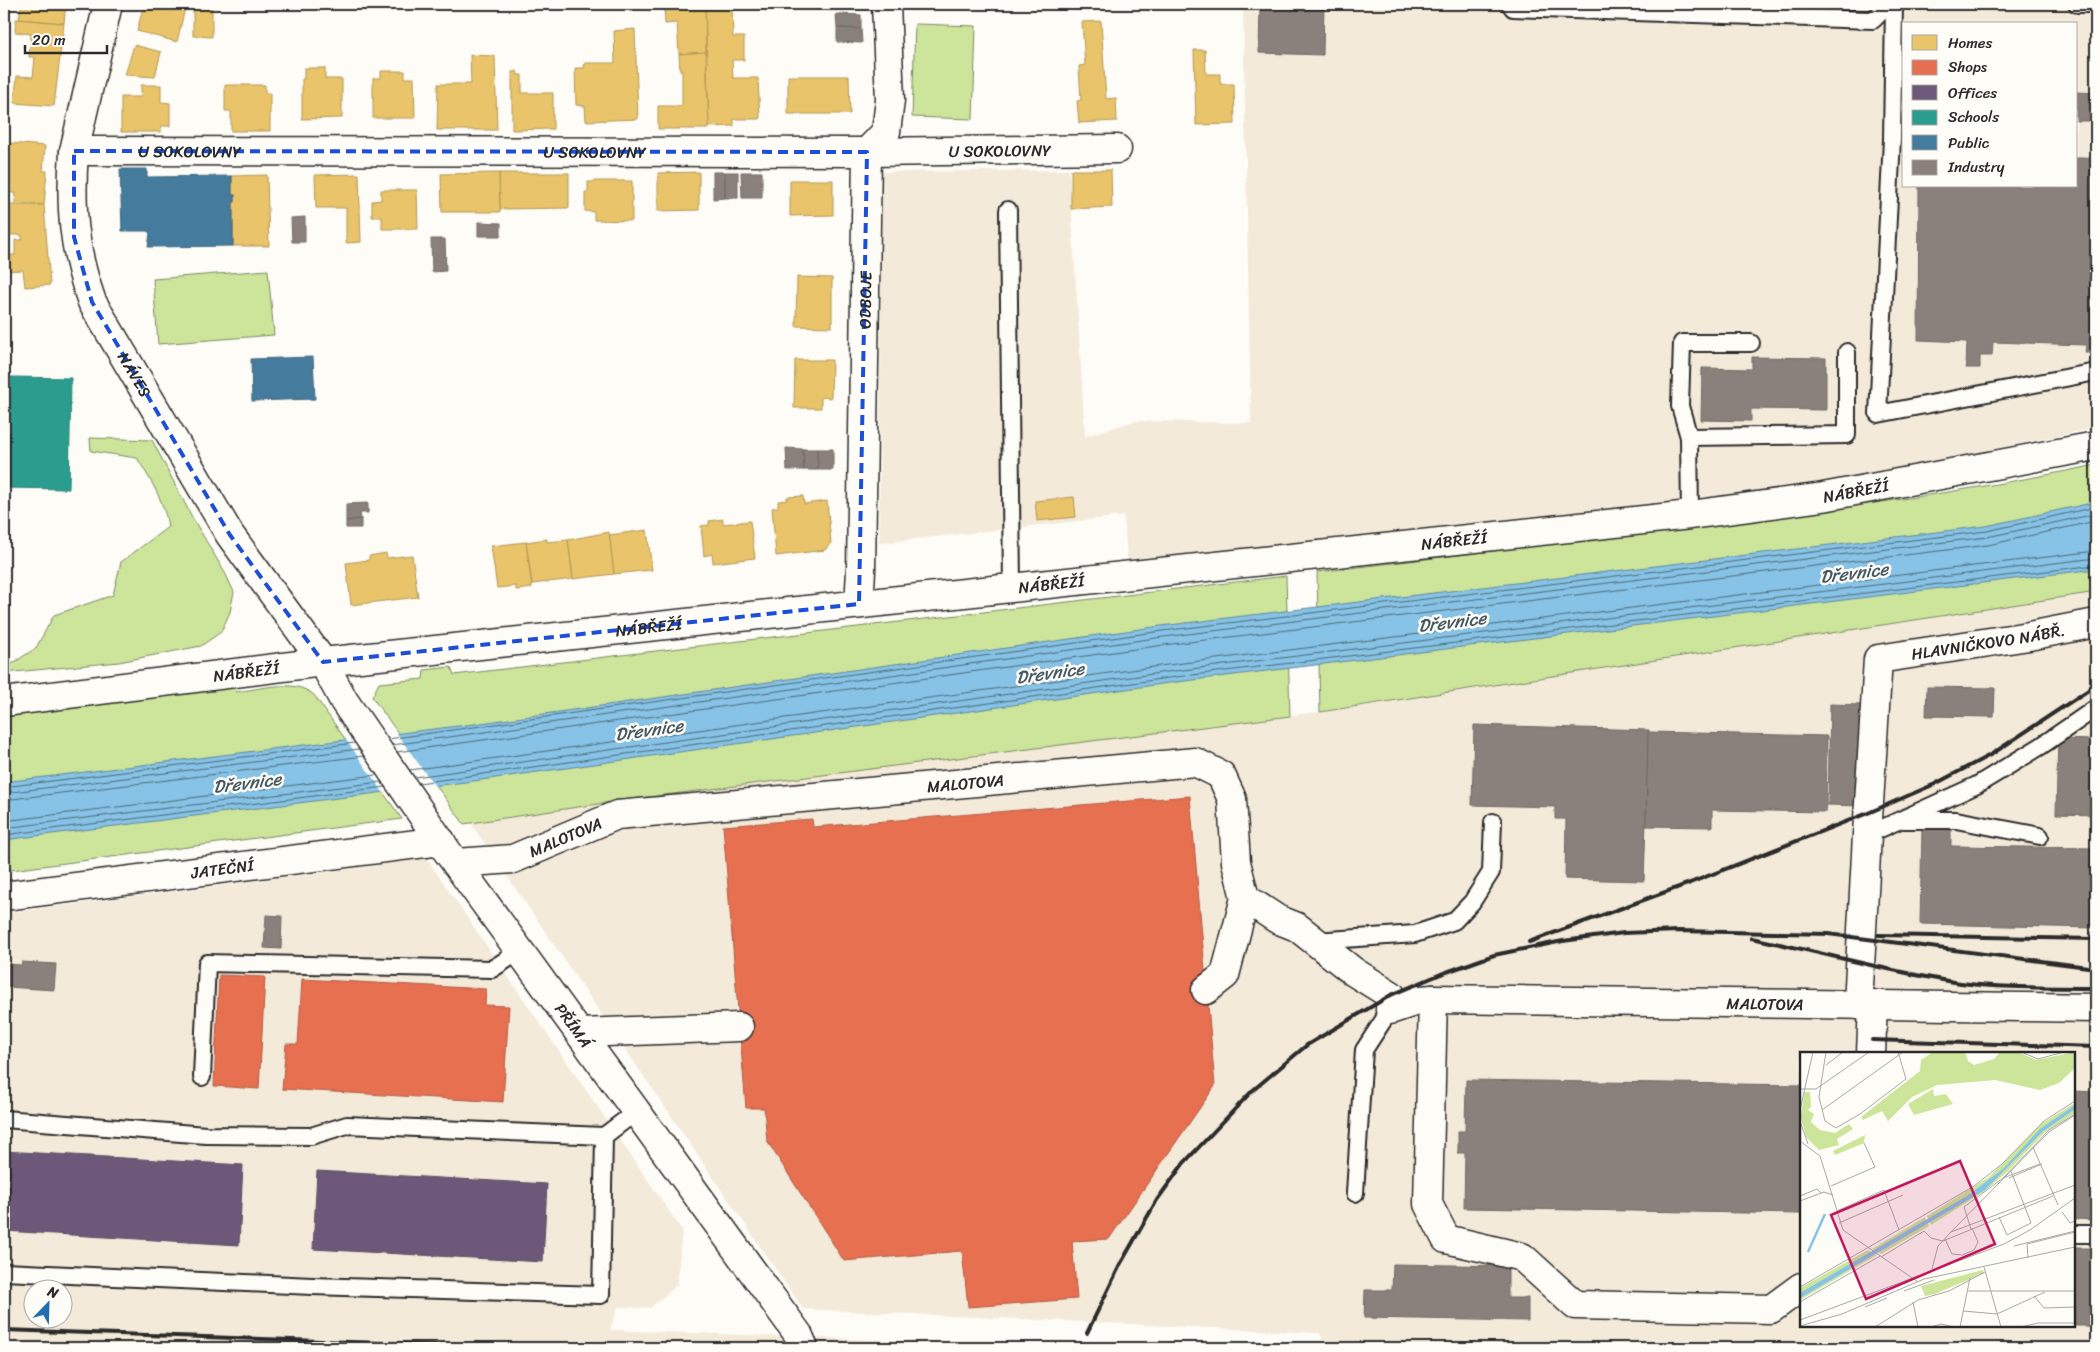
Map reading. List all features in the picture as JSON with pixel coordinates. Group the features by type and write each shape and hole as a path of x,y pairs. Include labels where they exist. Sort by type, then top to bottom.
{"street":[{"name":"NÁVES","path":"108,4 74,151 72,215 81,272 92,302 230,535 323,662 344,701"},
{"path":"867,152 886,132 890,100 886,4"},
{"name":"U SOKOLOVNY","path":"74,151 867,152 1117,149"},
{"name":"ODBOJE","path":"859,604 867,152"},
{"name":"NÁBŘEŽÍ","path":"4,702 323,662 1690,515 1823,497 2096,446"},
{"name":"HLAVNIČKOVO NÁBŘ.","path":"1867,835 1878,659 2029,636 2096,623"},
{"name":"PŘÍMÁ","path":"344,701 456,863 798,1334 804,1348"},
{"name":"MALOTOVA","path":"456,863 513,859 618,815 1195,762 1221,775 1232,799 1236,862 1245,898"},
{"name":"JATEČNÍ","path":"4,896 433,830"},
{"path":"1867,835 1866,1005 1871,1052"},
{"path":"1206,990 1225,975 1245,898 1277,918 1297,926 1354,972 1391,995 1390,1010"},
{"path":"1433,999 1428,1204 1446,1239 1522,1257 1575,1306 1771,1309 1800,1288"},
{"name":"MALOTOVA","path":"1390,1010 1420,1000 1433,999 2096,1008"},
{"path":"580,1033 739,1027"}],"lane":[{"path":"1510,4 1513,8 1873,12 1890,4"},
{"path":"1894,4 1892,139 1878,414 2096,372"},
{"path":"2077,4 2096,4"},
{"path":"1008,210 1012,587"},
{"path":"1690,515 1689,437 1680,406 1682,343 1751,343"},
{"path":"1689,437 1847,436 1847,352"},
{"path":"1867,835 1977,785 2042,746 2096,708"},
{"path":"1898,820 1956,820 2040,836"},
{"path":"1315,941 1415,934 1454,921 1472,902 1491,872 1493,822"},
{"path":"202,1077 207,963 492,970 520,951"},
{"path":"1355,1193 1364,1050 1390,1010"},
{"path":"4,1119 206,1134 311,1136 347,1125 604,1136 637,1111"},
{"path":"4,1272 312,1286 601,1295 604,1136"},
{"path":"2075,1234 2096,1234"}],"highlighted area":[{"path":"74,151 867,152 859,604 323,662 230,535 92,302 74,237"}],"shaded area":[{"path":"1243,4 2096,4 2096,428 1864,476 1492,525 1254,550 1127,559 1124,516 879,543 882,172 1069,170 1085,436 1135,421 1251,423"},
{"path":"2096,592 2096,1348 1327,1348 1320,1333 803,1309 464,813 1345,709"},
{"path":"427,859 682,1230 677,1285 650,1308 618,1307 610,1330 1098,1348 4,1348 4,913"}],"green space":[{"path":"915,24 976,26 973,119 912,117"},
{"path":"268,270 274,335 158,344 153,279"},
{"path":"90,438 152,440 234,592 230,612 221,632 201,646 119,662 4,673 4,669 36,648 54,615 113,595 121,562 168,527 164,509 152,482 137,458 91,451"},
{"path":"2096,465 2096,592 1320,712 1317,572 1845,507 1996,484"},
{"path":"1286,576 1290,716 625,800 464,824 372,697 379,683 423,679 424,670 451,667 454,675"},
{"path":"235,684 236,692 287,686 306,690 314,695 402,819 4,871 4,714"}],"water":[{"name":"Dřevnice","path":"2096,502 2096,569 1169,683 481,780 4,840 4,782 474,724 1161,626 1986,526"}],"pier":[{"path":"395,731 437,789 385,795 344,737"}],"building: Homes":[{"path":"21,4 66,4 64,23 19,19"},
{"path":"144,4 186,4 177,42 137,31"},
{"path":"193,4 212,4 212,37 193,36"},
{"path":"664,4 705,4 706,52 679,54 677,23 665,24"},
{"path":"705,4 732,4 733,37 744,37 744,60 732,60 733,78 758,78 760,119 734,119 734,126 709,127"},
{"path":"16,19 64,23 54,106 14,103 17,76 33,77 35,57 29,57 31,34 15,32"},
{"path":"1101,21 1106,99 1116,98 1117,121 1079,123 1077,101 1081,100 1079,66 1085,65 1082,22"},
{"path":"635,29 638,119 586,121 585,106 576,105 575,68 584,68 585,63 615,63 614,31"},
{"path":"134,45 161,52 155,77 125,75"},
{"path":"1194,50 1205,50 1206,74 1220,74 1220,84 1234,84 1235,124 1196,125"},
{"path":"706,52 709,129 658,129 658,106 682,106 682,71 680,71 679,54"},
{"path":"470,55 495,56 497,130 437,130 438,84 471,84"},
{"path":"304,68 325,68 325,79 342,79 342,118 302,119 302,79 304,79"},
{"path":"381,71 405,71 405,78 414,78 415,118 373,118 373,78 381,78"},
{"path":"517,71 518,75 522,75 522,93 553,93 553,129 512,130 512,72"},
{"path":"788,76 849,76 850,114 788,114"},
{"path":"141,85 161,85 161,102 170,103 170,126 161,126 161,132 121,132 121,97 141,97"},
{"path":"225,85 265,85 265,93 270,93 270,131 231,131 231,111 225,111"},
{"path":"10,143 45,146 43,171 47,171 44,205 15,203 16,193 7,193"},
{"path":"1071,170 1111,170 1112,207 1071,209"},
{"path":"699,172 699,210 658,211 658,173"},
{"path":"499,173 569,173 569,208 500,209"},
{"path":"499,173 500,212 442,212 441,174"},
{"path":"359,174 361,242 346,243 346,208 316,208 315,175"},
{"path":"267,175 269,246 233,246 233,202 235,202 235,195 232,195 232,176"},
{"path":"790,180 833,180 833,215 790,216"},
{"path":"632,181 632,221 594,220 594,212 585,211 585,192 588,192 588,182"},
{"path":"381,190 417,190 418,229 382,229 382,217 372,217 372,201 381,200"},
{"path":"4,205 44,205 50,285 25,287 23,270 5,271 4,255 15,255 15,240 22,240 22,235 7,235 6,228 4,228"},
{"path":"797,277 832,278 832,327 796,326"},
{"path":"795,360 832,360 831,398 821,397 821,408 794,408"},
{"path":"803,496 804,504 827,501 831,543 825,550 776,556 772,508 778,507 778,501 787,500 787,497"},
{"path":"1074,497 1076,517 1037,521 1035,501"},
{"path":"723,519 723,524 750,521 755,558 713,563 712,554 704,556 701,526 709,525 709,521"},
{"path":"647,530 652,570 614,574 609,535"},
{"path":"609,532 614,574 573,579 568,540"},
{"path":"547,539 547,542 568,540 573,579 532,584 526,542"},
{"path":"526,542 532,588 516,590 516,586 497,588 491,546"},
{"path":"386,553 387,558 412,555 418,597 351,605 346,563 369,560 369,556"}],"building: Shops":[{"path":"1190,796 1215,1086 1109,1239 1072,1241 1077,1299 968,1307 962,1251 844,1261 767,1141 764,1108 746,1108 723,826 812,819 813,827"},
{"path":"219,975 265,977 259,1089 214,1086"},
{"path":"302,979 486,989 485,1005 509,1006 503,1102 282,1089 286,1044 298,1044"}],"building: Offices":[{"path":"4,1151 243,1165 239,1245 4,1231"},
{"path":"317,1171 547,1184 543,1262 313,1249"}],"building: Schools":[{"path":"11,377 71,378 69,489 4,488 4,433 10,433"}],"building: Public":[{"path":"120,169 147,169 147,177 232,176 232,195 235,195 235,202 233,202 233,246 148,247 150,233 147,231 122,231"},
{"path":"313,357 315,399 252,401 251,359"}],"building: Industry":[{"path":"565,4 590,4 590,7 566,8"},
{"path":"1260,4 1324,4 1323,55 1259,53"},
{"path":"836,14 861,15 861,29 837,28"},
{"path":"837,28 861,29 862,43 837,42"},
{"path":"2078,92 2096,93 2096,121 2078,121"},
{"path":"2078,158 2096,158 2096,353 2085,353 2086,345 1993,342 1992,356 1980,356 1980,368 1966,368 1967,342 1918,340 1919,188 2078,188"},
{"path":"713,172 725,172 725,198 713,199"},
{"path":"725,172 738,172 738,198 725,198"},
{"path":"741,172 762,172 762,198 742,198"},
{"path":"305,217 305,242 292,242 291,218"},
{"path":"478,222 501,223 501,236 478,236"},
{"path":"431,239 445,239 446,271 432,272"},
{"path":"1752,357 1826,358 1826,410 1751,409 1751,421 1701,420 1702,368 1752,369"},
{"path":"786,448 803,449 804,470 787,470"},
{"path":"803,449 817,449 818,470 804,470"},
{"path":"817,449 833,449 833,470 818,470"},
{"path":"368,503 368,513 360,513 361,519 346,521 346,504"},
{"path":"361,519 361,528 346,528 346,521"},
{"path":"1927,687 1995,688 1994,717 1926,716"},
{"path":"1830,704 1861,705 1860,806 1828,805"},
{"path":"1474,725 1649,730 1644,881 1565,879 1566,819 1555,819 1555,807 1472,805"},
{"path":"1648,732 1827,736 1826,812 1712,810 1712,827 1646,826"},
{"path":"2058,739 2096,740 2096,815 2056,814"},
{"path":"1922,829 1951,829 1951,846 2096,848 2096,928 1920,924"},
{"path":"266,915 282,916 281,949 264,948"},
{"path":"22,962 56,964 54,990 6,987 7,964 21,965"},
{"path":"1466,1080 1800,1085 1800,1214 1464,1208 1465,1153 1458,1153 1458,1131 1465,1131"},
{"path":"2075,1091 2096,1092 2096,1220 2075,1219"},
{"path":"2075,1248 2096,1248 2096,1326 2075,1326"},
{"path":"1393,1264 1508,1266 1508,1298 1528,1298 1528,1321 1364,1318 1365,1290 1392,1290"}],"railway":[{"path":"1529,942 1690,883 1868,813 1935,784 1992,754 2096,685"},
{"path":"1087,1333 1121,1263 1157,1200 1183,1164 1252,1091 1307,1045 1391,995 1441,974 1494,955 1563,941 1624,933 1679,931 1828,934 2096,968"},
{"path":"1878,935 2096,939"},
{"path":"1751,938 1966,984 2096,988"},
{"path":"1872,1040 2096,1047"},
{"path":"4,1330 524,1348"}]}
